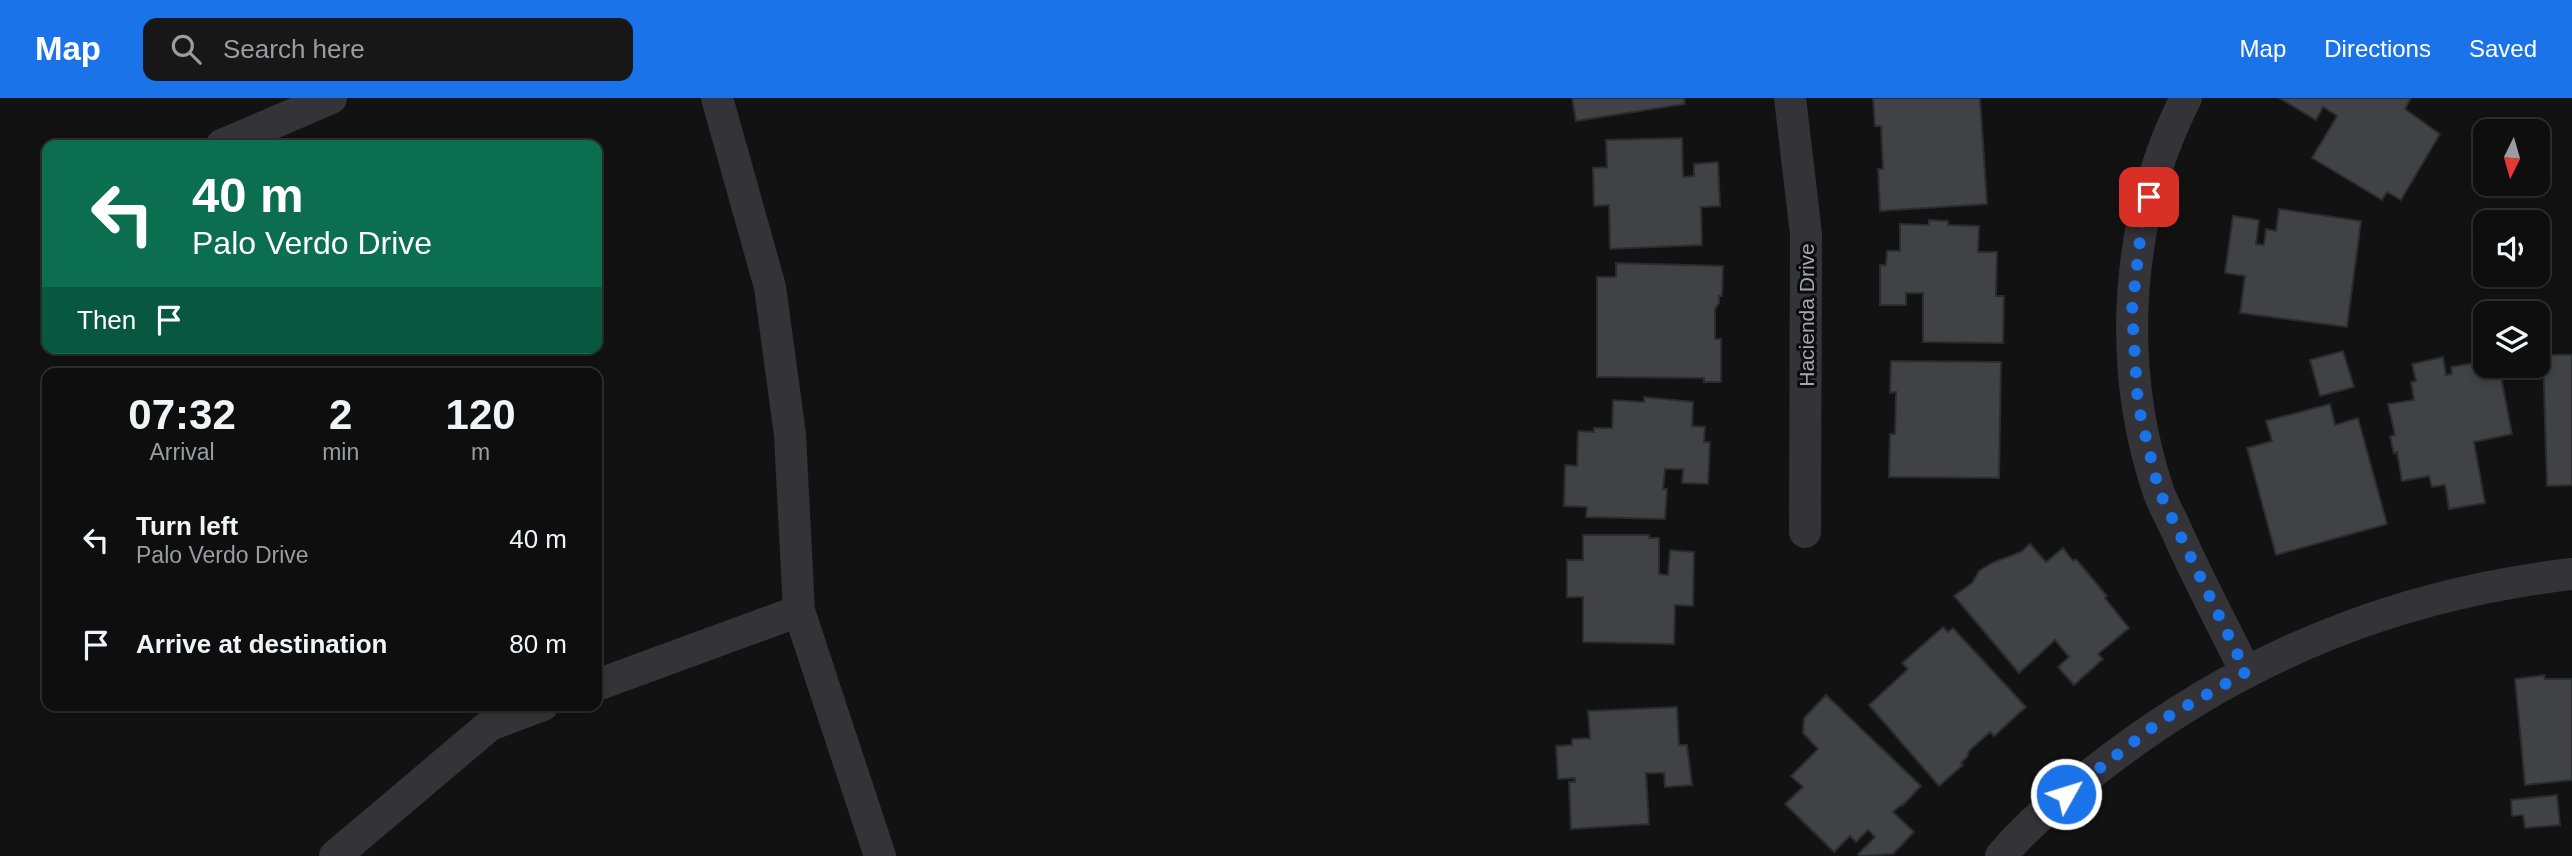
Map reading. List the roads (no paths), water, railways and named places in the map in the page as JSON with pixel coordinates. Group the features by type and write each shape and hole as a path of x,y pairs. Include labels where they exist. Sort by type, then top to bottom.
{"street":[{"path":"234,140 331,98"},
{"path":"717,98 770,287 790,435 799,611 880,856"},
{"name":"Hacienda Drive","path":"1790,98 1796,128 1806,234 1805,532"},
{"path":"2186,98 2165,148 2142,222 2132,310 2138,405 2159,491 2246,672"},
{"path":"2001,856 2046,811 2162,720 2246,672 2303,644 2387,612 2465,590 2516,580 2572,574"},
{"path":"602,683 799,611"},
{"path":"335,856 490,725 527,711"}]}
